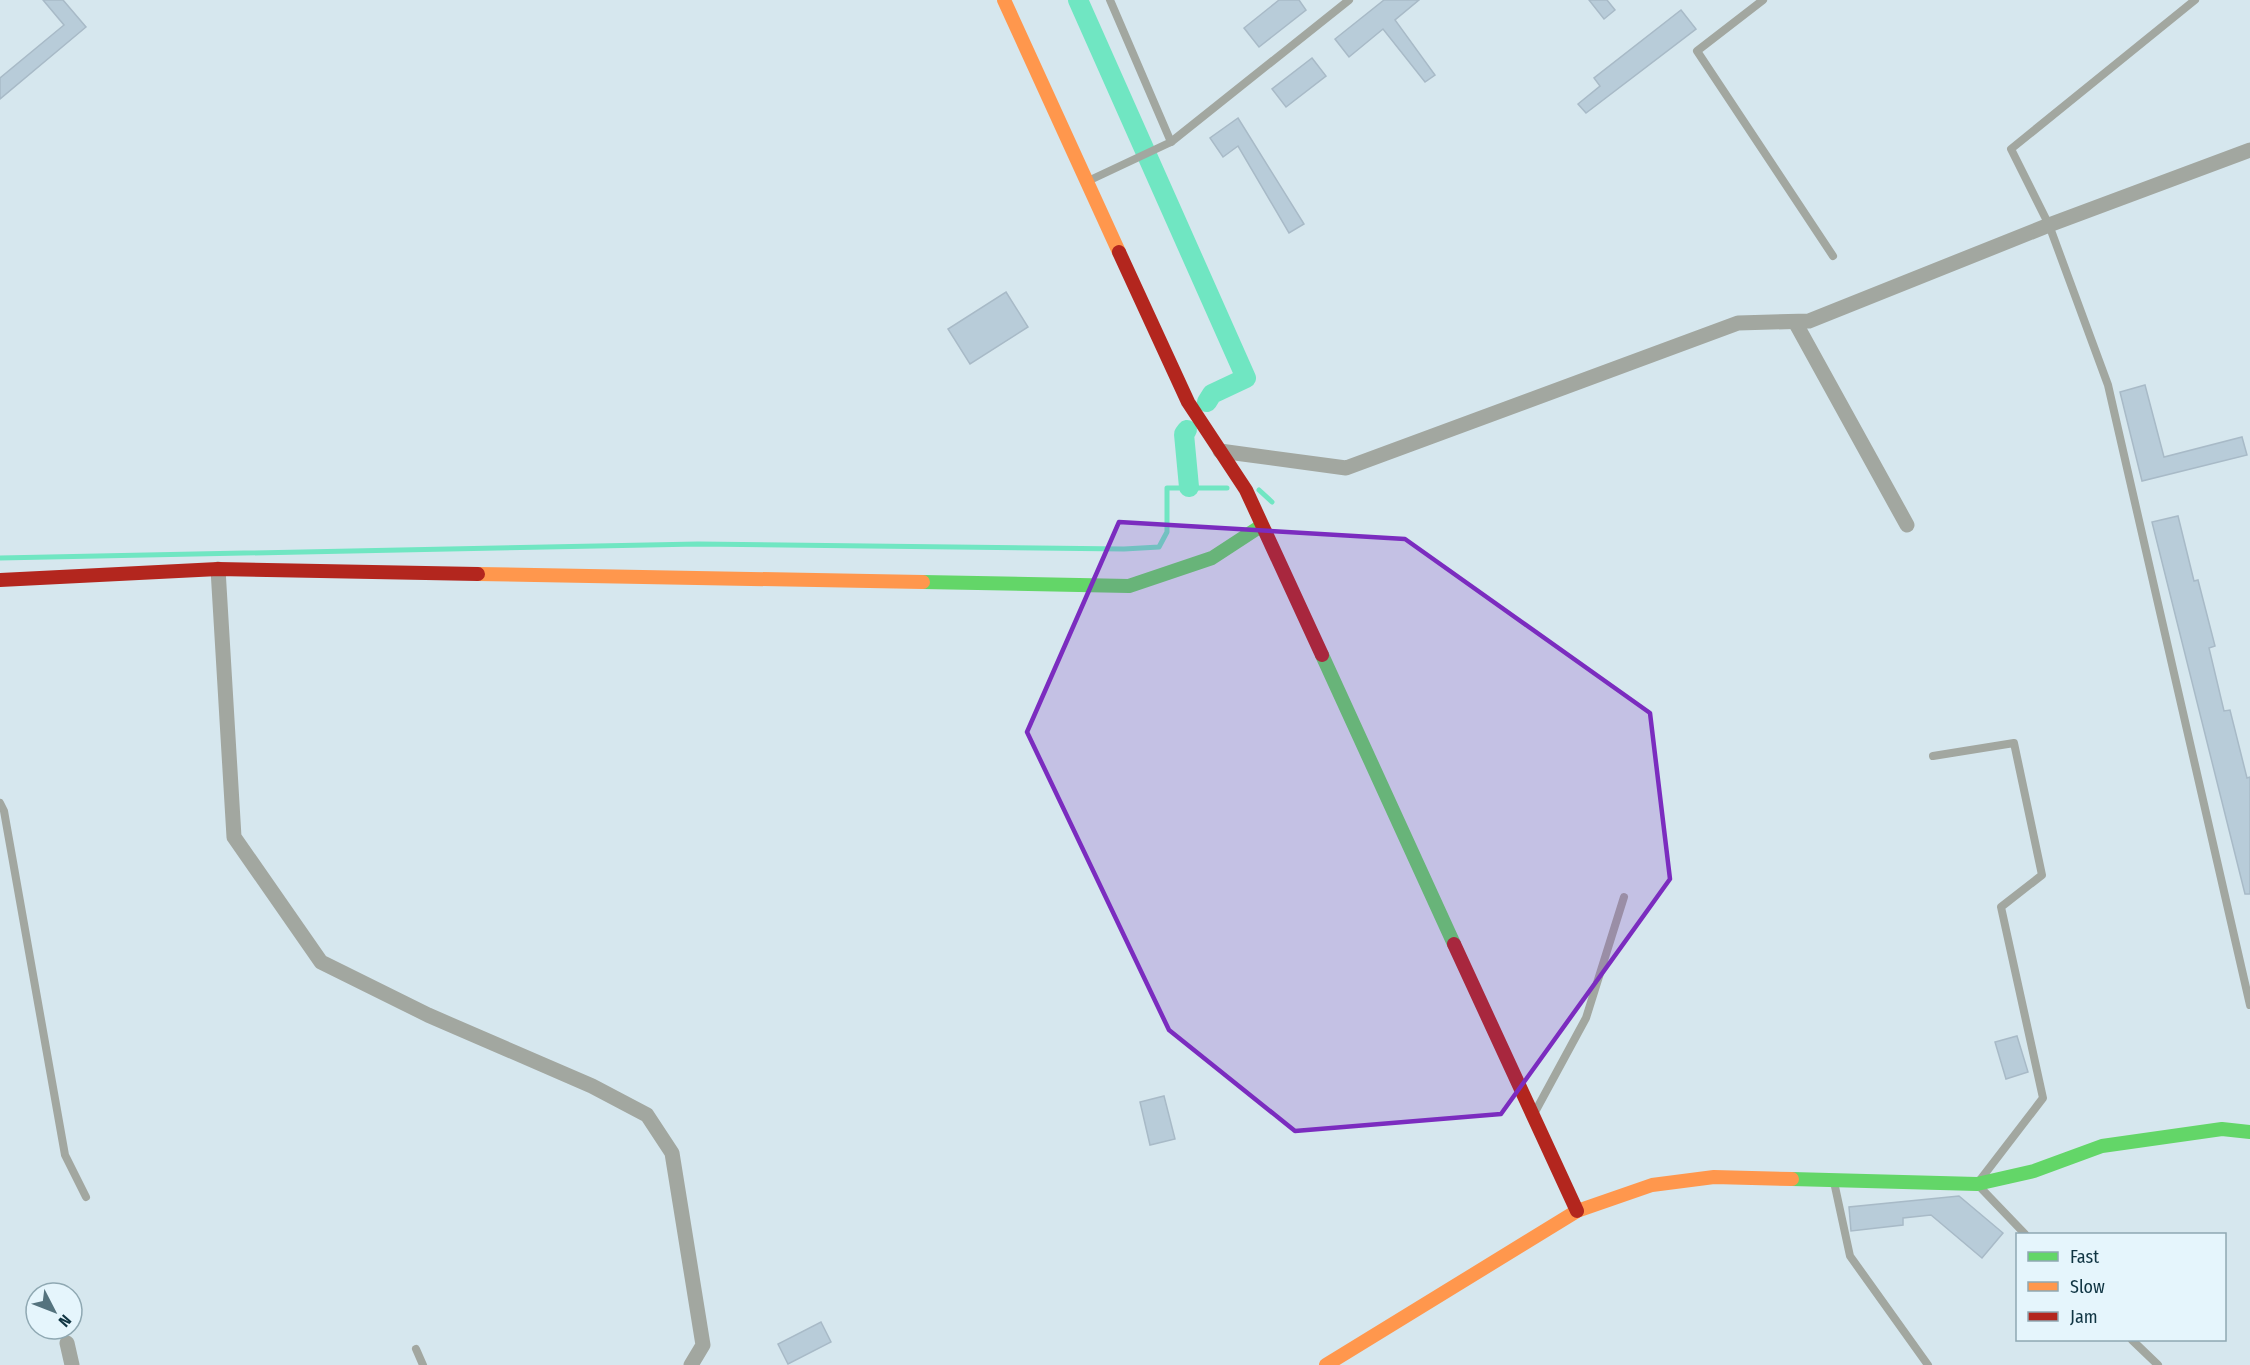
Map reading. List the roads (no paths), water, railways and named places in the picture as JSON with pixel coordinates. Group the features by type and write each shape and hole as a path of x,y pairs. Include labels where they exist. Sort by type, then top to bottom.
{"street":[{"path":"1004,0 1188,402 1246,490 1577,1211"},
{"path":"1220,451 1346,468 1738,323 1809,321 2049,225 2250,150"},
{"path":"1795,322 1907,525"},
{"path":"0,580 218,569 1129,586 1212,558 1262,526"},
{"path":"218,569 234,837 321,962 428,1015 592,1086 647,1115 672,1153 703,1345 691,1365"},
{"path":"1326,1365 1577,1211 1652,1185 1714,1177 1977,1184 2034,1172 2102,1146 2222,1130 2250,1132"},
{"path":"67,1343 72,1365"}],"lane":[{"path":"1110,0 1170,142"},
{"path":"1087,181 1170,142 1349,0"},
{"path":"1763,0 1697,51 1833,256"},
{"path":"2195,0 2011,149 2049,225 2108,385 2250,1005"},
{"path":"1933,756 2014,742 2042,875 2001,907 2043,1098 1977,1184 2024,1233"},
{"path":"0,803 4,811 65,1155 86,1197"},
{"path":"1533,1116 1586,1018 1624,897"},
{"path":"1833,1180 1850,1256 1928,1365"},
{"path":"2133,1341 2158,1365"},
{"path":"417,1349 423,1365"}],"waterway":[{"path":"1078,0 1246,378 1212,394 1207,402"},
{"path":"1187,430 1184,434 1189,487"},
{"path":"0,558 698,544 1124,549 1159,547 1167,532 1167,488 1227,488"},
{"path":"1259,490 1272,502"}]}
